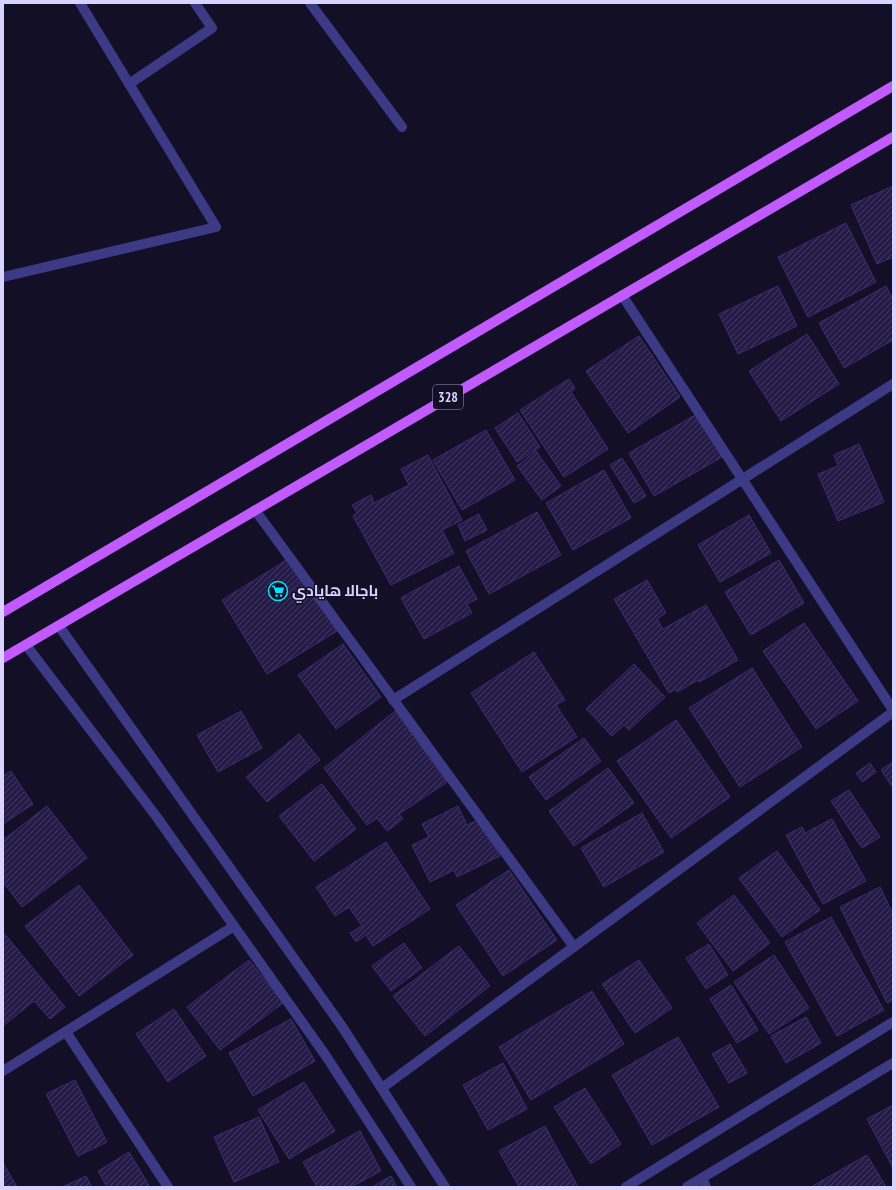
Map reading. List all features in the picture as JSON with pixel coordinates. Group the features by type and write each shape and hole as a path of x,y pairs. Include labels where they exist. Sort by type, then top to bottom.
{"main road":[{"path":"3,612 893,86"},
{"name":"328","path":"3,658 893,137"}],"street":[{"path":"3,277 216,227 80,3"},
{"path":"129,84 212,28 195,3"},
{"path":"310,3 402,127"},
{"path":"382,1088 893,711 622,295"},
{"path":"394,700 893,384"},
{"path":"256,510 574,947"},
{"path":"59,626 343,1028 445,1187"},
{"path":"26,645 156,816 326,1056 411,1187"},
{"path":"3,1072 234,926"},
{"path":"626,1187 893,1022"},
{"path":"66,1032 168,1187"},
{"path":"687,1187 704,1182 893,1063"}],"building":[{"path":"893,186 893,257 877,264 851,205"},
{"path":"846,223 876,282 808,317 778,257"},
{"path":"778,286 797,326 738,354 719,314"},
{"path":"886,286 893,299 893,340 844,368 819,323"},
{"path":"807,334 839,384 781,421 749,371"},
{"path":"639,336 680,397 628,433 586,371"},
{"path":"569,379 575,388 571,392 608,449 564,477 520,410"},
{"path":"518,413 540,447 517,462 495,428"},
{"path":"697,414 722,457 654,496 629,453"},
{"path":"486,430 515,480 462,510 433,460"},
{"path":"859,444 884,502 838,521 818,474 838,466 834,455"},
{"path":"536,451 561,486 542,500 517,466"},
{"path":"428,455 462,520 442,530 454,553 391,585 353,516 357,513 352,505 371,495 374,503 409,485 401,469"},
{"path":"622,458 646,496 634,503 610,465"},
{"path":"604,470 631,518 573,550 546,503"},
{"path":"537,512 561,555 489,594 466,551"},
{"path":"479,514 487,530 465,541 458,525"},
{"path":"749,515 771,553 720,582 698,545"},
{"path":"288,559 337,631 267,674 222,600"},
{"path":"779,560 804,603 751,635 725,592"},
{"path":"459,566 477,599 467,604 472,613 424,639 401,598"},
{"path":"647,580 666,613 657,619 663,629 706,605 738,660 699,682 698,680 677,692 676,689 669,693 614,599"},
{"path":"804,623 858,701 816,729 763,651"},
{"path":"343,644 381,697 336,729 298,675"},
{"path":"534,652 565,700 556,705 577,737 522,772 471,693"},
{"path":"634,664 665,697 629,730 624,725 612,736 586,709"},
{"path":"752,668 802,747 740,787 689,708"},
{"path":"241,711 262,748 218,772 197,735"},
{"path":"395,711 447,782 399,814 403,819 387,831 377,818 367,825 324,768"},
{"path":"676,720 730,797 671,838 617,761"},
{"path":"299,734 320,760 267,802 246,777"},
{"path":"584,738 601,761 546,800 529,777"},
{"path":"893,762 893,788 881,770"},
{"path":"870,763 876,772 862,782 856,773"},
{"path":"608,768 634,803 574,846 549,811"},
{"path":"11,771 33,804 3,824 3,776"},
{"path":"322,784 356,829 314,861 279,816"},
{"path":"849,790 880,837 862,848 831,801"},
{"path":"47,806 87,858 22,907 3,882 3,840"},
{"path":"458,806 467,825 478,820 500,856 457,877 454,870 430,882 412,845 429,837 422,824"},
{"path":"642,813 664,852 604,887 581,848"},
{"path":"832,819 866,881 823,904 786,835 802,827 805,833"},
{"path":"386,842 430,909 373,946 366,935 356,942 350,933 362,926 349,907 335,916 316,887"},
{"path":"777,851 820,910 782,937 739,878"},
{"path":"509,870 557,940 503,976 456,905"},
{"path":"79,885 133,955 79,996 25,926"},
{"path":"880,887 893,914 893,1000 887,1003 840,907"},
{"path":"734,895 770,943 733,971 697,923"},
{"path":"831,917 884,1010 837,1036 785,942"},
{"path":"3,932 65,1007 50,1019 34,1001 3,1026"},
{"path":"404,943 422,968 391,991 372,966"},
{"path":"709,944 728,975 706,989 686,958"},
{"path":"459,946 490,986 425,1036 393,996"},
{"path":"774,955 809,1008 769,1034 734,982"},
{"path":"249,960 283,1003 220,1050 187,1007"},
{"path":"639,960 672,1008 635,1033 602,984"},
{"path":"731,985 758,1030 737,1043 710,999"},
{"path":"592,991 624,1044 531,1100 499,1047"},
{"path":"174,1009 206,1056 168,1082 136,1034"},
{"path":"806,1017 821,1043 786,1063 771,1036"},
{"path":"291,1019 315,1061 253,1096 229,1053"},
{"path":"678,1037 719,1107 652,1145 612,1075"},
{"path":"730,1044 747,1073 729,1083 712,1054"},
{"path":"503,1063 527,1109 488,1130 463,1085"},
{"path":"75,1080 107,1142 78,1156 46,1094"},
{"path":"304,1082 335,1131 289,1159 258,1110"},
{"path":"585,1088 621,1144 591,1164 554,1107"},
{"path":"893,1105 893,1168 867,1119"},
{"path":"259,1117 279,1162 234,1182 214,1137"},
{"path":"545,1126 578,1187 519,1187 499,1151"},
{"path":"360,1131 381,1171 351,1187 317,1187 303,1162"},
{"path":"129,1152 150,1187 107,1187 98,1171"},
{"path":"867,1155 886,1187 811,1187"},
{"path":"3,1163 17,1187 3,1187"},
{"path":"86,1176 92,1187 62,1187"},
{"path":"391,1176 397,1187 372,1187"}],"place":[{"name":"باجالا هايادي","path":"278,591"}]}
